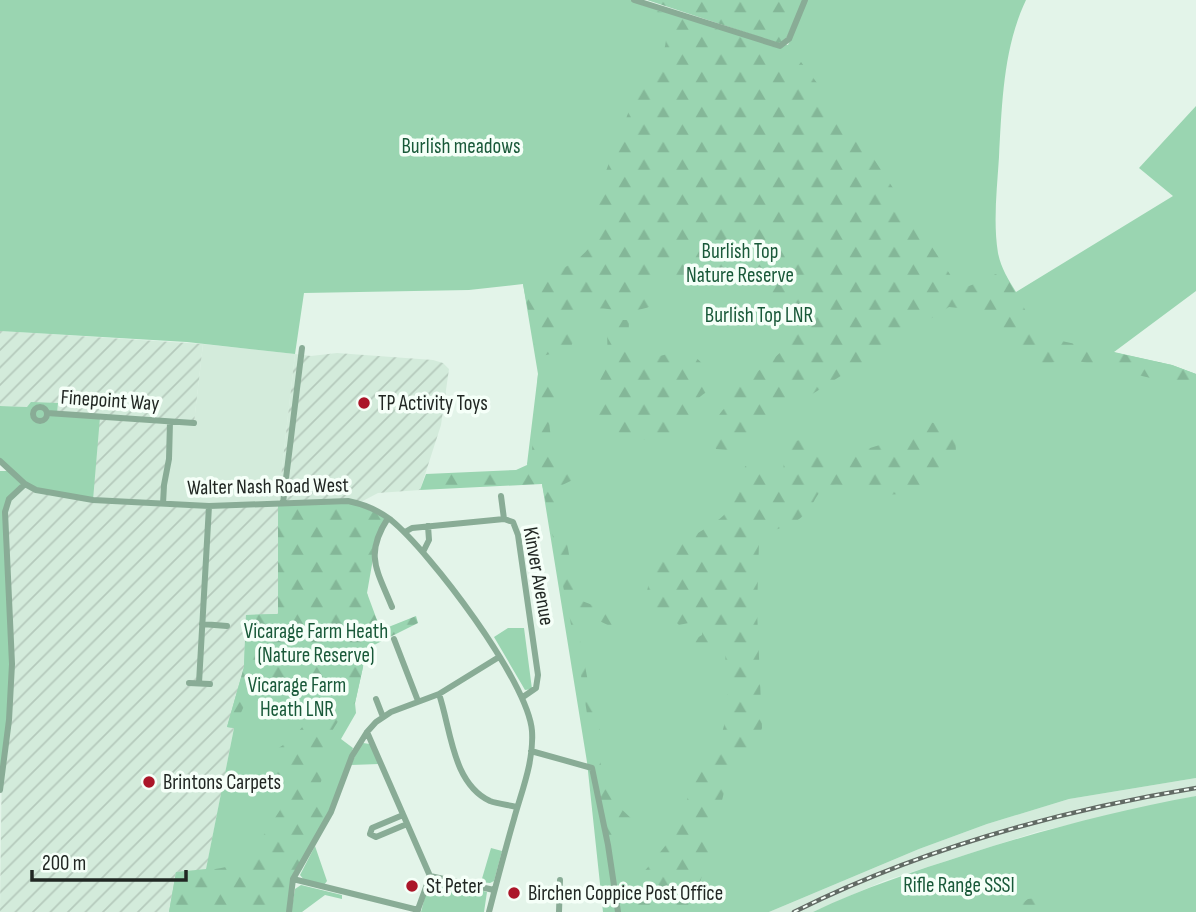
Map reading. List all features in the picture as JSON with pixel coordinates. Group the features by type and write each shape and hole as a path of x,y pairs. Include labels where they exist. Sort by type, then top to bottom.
{"street":[{"path":"634,0 780,46 789,39 805,0"},
{"path":"284,503 302,348"},
{"name":"Finepoint Way","path":"47,413 194,423"},
{"name":"Finepoint Way","path":"163,504 169,459 170,422"},
{"name":"Walter Nash Road West","path":"0,461 36,491 61,496 117,503 209,506 348,500 368,506 405,532 476,621 523,697 532,730 530,763 489,912"},
{"path":"0,471 13,471"},
{"path":"0,790 9,720 12,664 5,512 9,499 25,484"},
{"path":"501,496 504,519"},
{"path":"199,683 209,506"},
{"path":"388,518 377,535 373,553 392,607"},
{"name":"Kinver Avenue","path":"405,532 412,528 428,526 504,519 513,522 518,535 538,675 536,688 523,697"},
{"path":"423,552 430,536 428,526"},
{"path":"202,624 227,626"},
{"path":"394,639 418,701"},
{"path":"289,912 293,879 331,812 352,756 367,732 383,717 439,694 499,657"},
{"path":"189,683 210,684"},
{"path":"439,694 462,773 476,790 490,801 517,807"},
{"path":"376,699 383,717"},
{"path":"367,732 430,876"},
{"path":"531,751 592,768 618,912"},
{"path":"403,815 372,828 370,834 376,837 407,824"},
{"path":"293,879 417,911 426,880 430,876"},
{"path":"430,876 494,890"},
{"path":"559,912 560,880"}],"shaded area":[{"path":"0,331 203,344 194,423 171,422 163,504 278,503 278,615 246,615 244,667 228,726 234,728 206,870 176,872 169,912 0,912 5,512 57,414 58,404 0,406"},
{"path":"203,344 295,354 278,503 163,504 170,422 194,422"},
{"path":"337,353 433,360 443,363 449,369 441,425 420,490 378,493 359,503 278,503 295,354 311,356"},
{"path":"1196,778 1196,796 1037,832 884,881 813,912 769,912 919,849 987,824 1069,799"}],"green space":[{"path":"0,0 643,0 642,5 788,45 807,0 1026,0 1012,37 1005,77 996,205 998,253 1003,269 1016,292 1173,196 1139,168 1196,106 1196,291 1114,352 1172,365 1196,374 1196,778 1069,799 987,824 919,849 769,912 603,912 587,762 542,484 527,464 538,374 523,284 469,290 304,293 295,354 187,342 0,331"},
{"path":"647,0 803,0 787,37 784,42 778,43"},
{"name":"Burlish Top Nature Reserve","path":"642,6 778,49 776,62 795,70 801,62 862,141 959,288 1003,271 1032,322 1057,340 1172,365 1196,374 1196,394 1159,380 1074,360 1062,360 1041,366 1036,359 988,328 974,312 949,307 770,421 752,437 745,448 737,451 716,449 713,430 721,412 730,403 730,398 710,390 694,404 681,434 675,439 642,439 599,425 596,410 599,382 608,365 607,332 614,320 629,320 628,352 634,362 668,354 671,349 693,356 701,362 709,376 719,383 729,385 741,382 764,367 792,343 791,327 768,291 749,273 727,269 715,281 692,284 664,279 656,286 653,305 644,308 584,309 569,350 537,357 523,284 542,279 573,263 594,240 600,187 631,106 664,51 666,37 658,16 643,10"},
{"path":"538,374 554,379 557,401 549,411 555,450 569,470 580,470 583,475 556,488 555,495 568,550 574,595 582,601 619,615 614,628 578,613 577,625 592,702 606,752 600,762 617,805 633,820 628,833 610,846 594,763 597,745 591,739 579,663 542,484 420,490 426,474 516,470 527,465 532,451"},
{"path":"31,402 58,403 57,414 100,417 93,500 61,496 25,484 6,506 12,664 0,790 0,471 11,471 0,461 0,406 27,407"},
{"path":"929,422 944,425 955,432 955,459 943,478 922,489 887,495 840,485 828,486 821,491 801,518 762,536 759,542 757,610 762,728 757,742 730,768 698,888 695,912 619,912 618,900 678,830 699,761 722,733 728,711 725,650 693,652 692,641 702,635 703,627 698,621 679,625 647,608 645,597 653,567 671,550 724,515 739,492 745,466 783,470 786,450 794,441 808,439 828,451 870,448 899,439"},
{"name":"Vicarage Farm Heath (Nature Reserve)","path":"348,501 388,518 373,555 366,584 369,602 381,630 416,616 418,623 364,650 355,703 340,719 320,755 325,770 319,793 322,802 331,812 294,879 289,912 169,912 176,872 207,870 235,864 251,851 265,833 282,807 267,785 266,756 291,740 304,725 325,711 297,694 285,681 257,689 247,700 234,728 227,727 244,667 246,615 278,614 278,503"},
{"name":"Vicarage Farm Heath LNR","path":"278,508 374,553 367,593 381,631 380,641 364,650 355,703 356,713 341,739 353,748 331,812 169,912 176,872 206,869 234,728 227,727 244,667 246,615 278,614"},
{"path":"508,628 524,628 532,689 525,690 494,637"},
{"path":"363,743 370,744 379,764 351,765"},
{"name":"Rifle Range SSSI","path":"1196,796 1196,912 813,912 889,880 996,845 1109,814"},
{"path":"315,846 327,881 324,885 305,881 300,875"},
{"path":"491,848 502,851 494,881 481,882"},
{"path":"434,878 487,892 484,912 421,912 429,881"},
{"path":"301,885 342,895 342,899 325,895 302,912 291,912 295,889"},
{"path":"1037,898 1042,904 1040,912 1010,912 1028,899"}],"railway":[{"path":"794,912 891,869 990,835 1093,808 1196,788"}],"place":[{"name":"TP Activity Toys","path":"364,403"},
{"name":"Brintons Carpets","path":"149,782"},
{"name":"St Peter","path":"412,886"},
{"name":"Birchen Coppice Post Office","path":"514,893"}],"park label":[{"name":"Burlish meadows","path":"461,146"},
{"name":"Burlish Top LNR","path":"759,315"}]}
